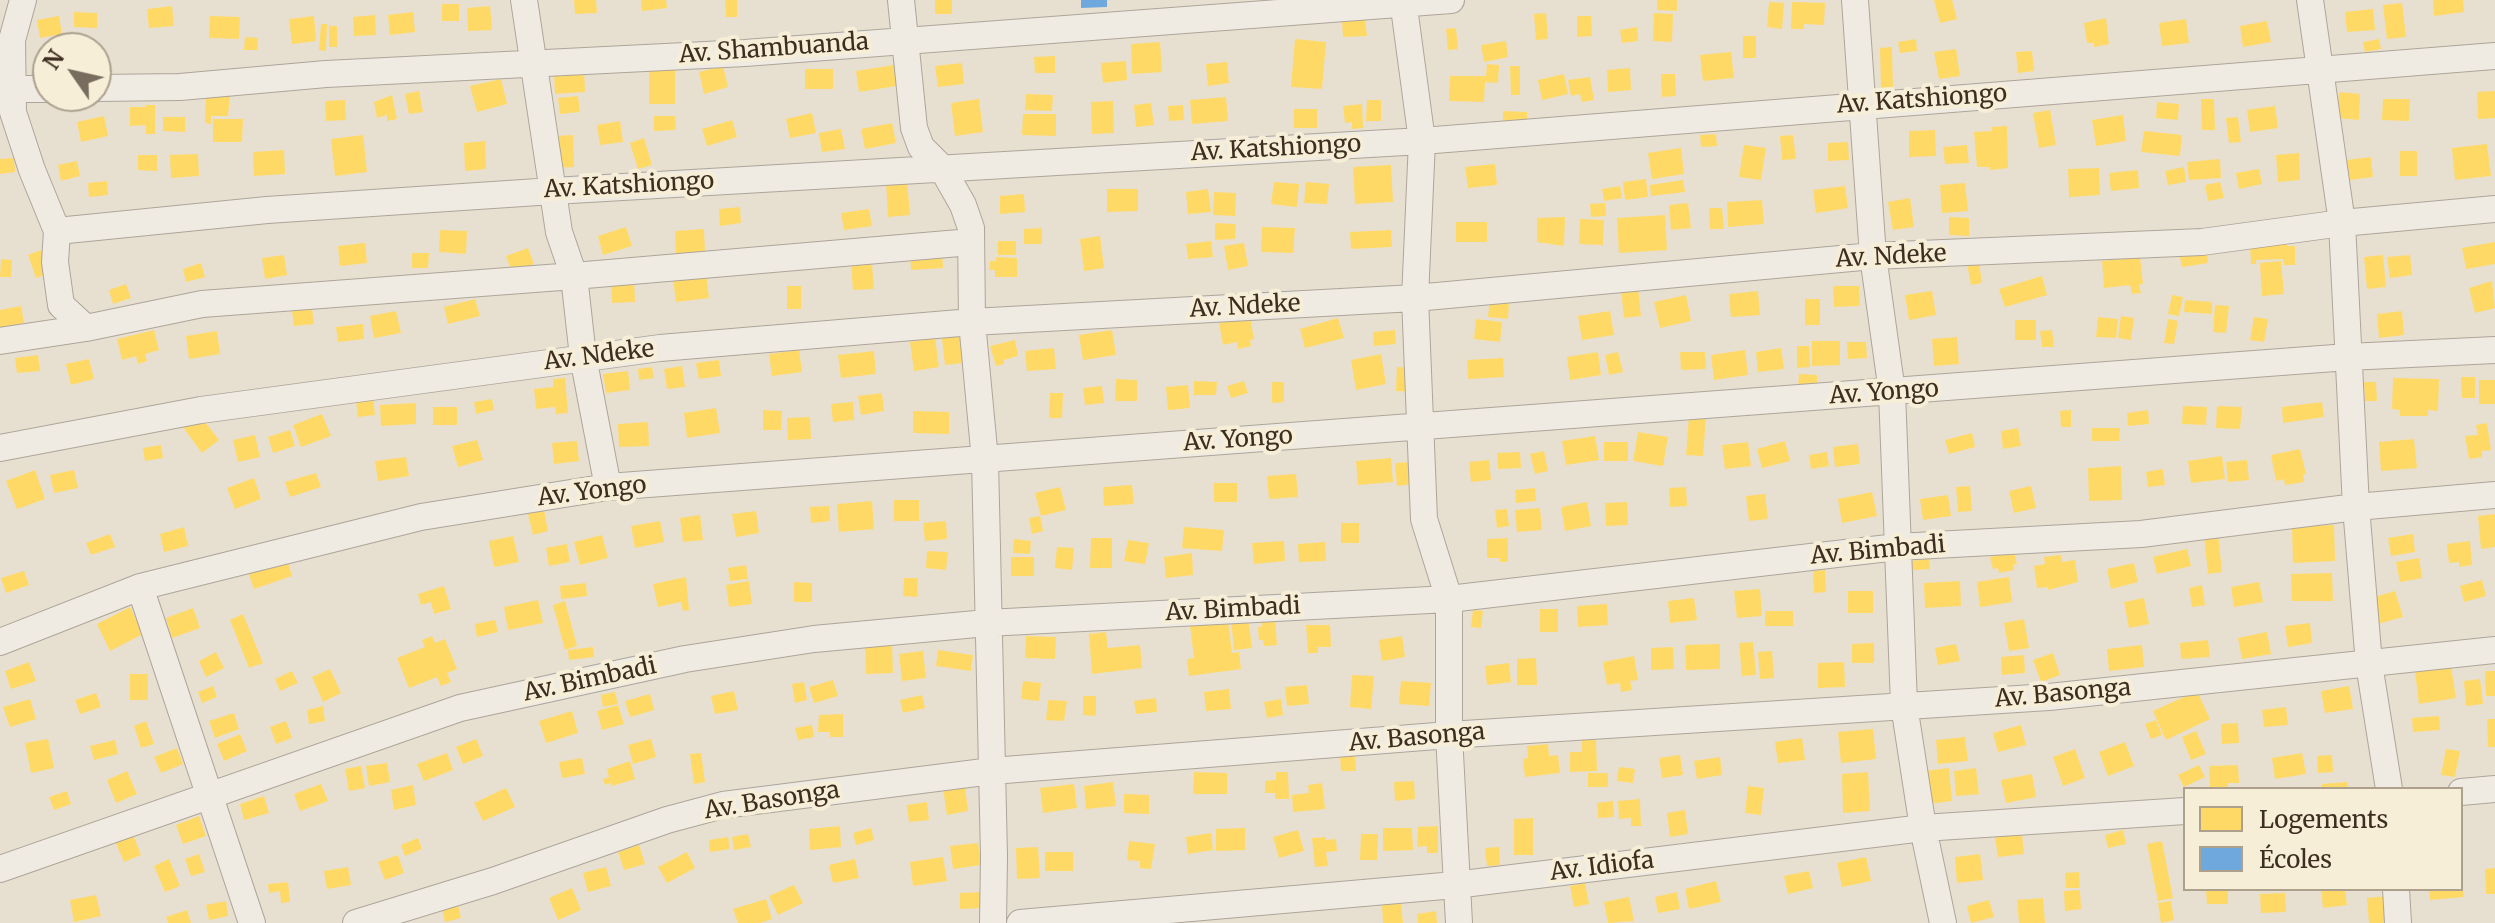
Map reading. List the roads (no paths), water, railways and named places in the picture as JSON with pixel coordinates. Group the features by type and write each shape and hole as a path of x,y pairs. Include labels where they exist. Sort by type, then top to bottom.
{"street":[{"path":"23,0 12,40 13,112 57,231 55,262 61,305 86,328"},
{"path":"524,0 559,232 574,276 583,357 608,487"},
{"path":"901,0 914,128 921,147 942,168 963,205 971,228 972,322 985,460 993,923"},
{"name":"Av. Shambuanda","path":"112,88 180,87 326,74 745,53 1451,0"},
{"path":"1855,0 1873,256 1892,392 1904,705 1923,828 1943,923"},
{"path":"2310,0 2342,223 2356,507 2369,664 2389,787"},
{"path":"1403,3 1422,141 1415,298 1424,519 1449,599 1449,735 1459,923"},
{"name":"Av. Katshiongo","path":"57,231 267,210 553,191 1422,141 2495,56"},
{"path":"12,89 32,89"},
{"name":"Av. Ndeke","path":"0,448 201,410 660,348 972,322 1415,298 1873,256 2202,242 2342,223 2495,209"},
{"path":"0,341 86,328 202,304 971,242"},
{"name":"Av. Yongo","path":"0,642 140,587 421,517 608,487 2348,357 2495,350"},
{"name":"Av. Bimbadi","path":"0,869 460,708 655,665 814,639 987,623 1449,599 1897,547 2141,534 2356,507 2495,495"},
{"path":"140,587 252,923"},
{"name":"Av. Basonga","path":"356,923 493,881 667,820 723,805 992,771 1449,735 2049,697 2495,650"},
{"path":"2463,792 2495,789"},
{"name":"Av. Idiofa","path":"1020,923 1455,885 1923,828 2183,811"},
{"path":"2396,891 2398,923"}]}
